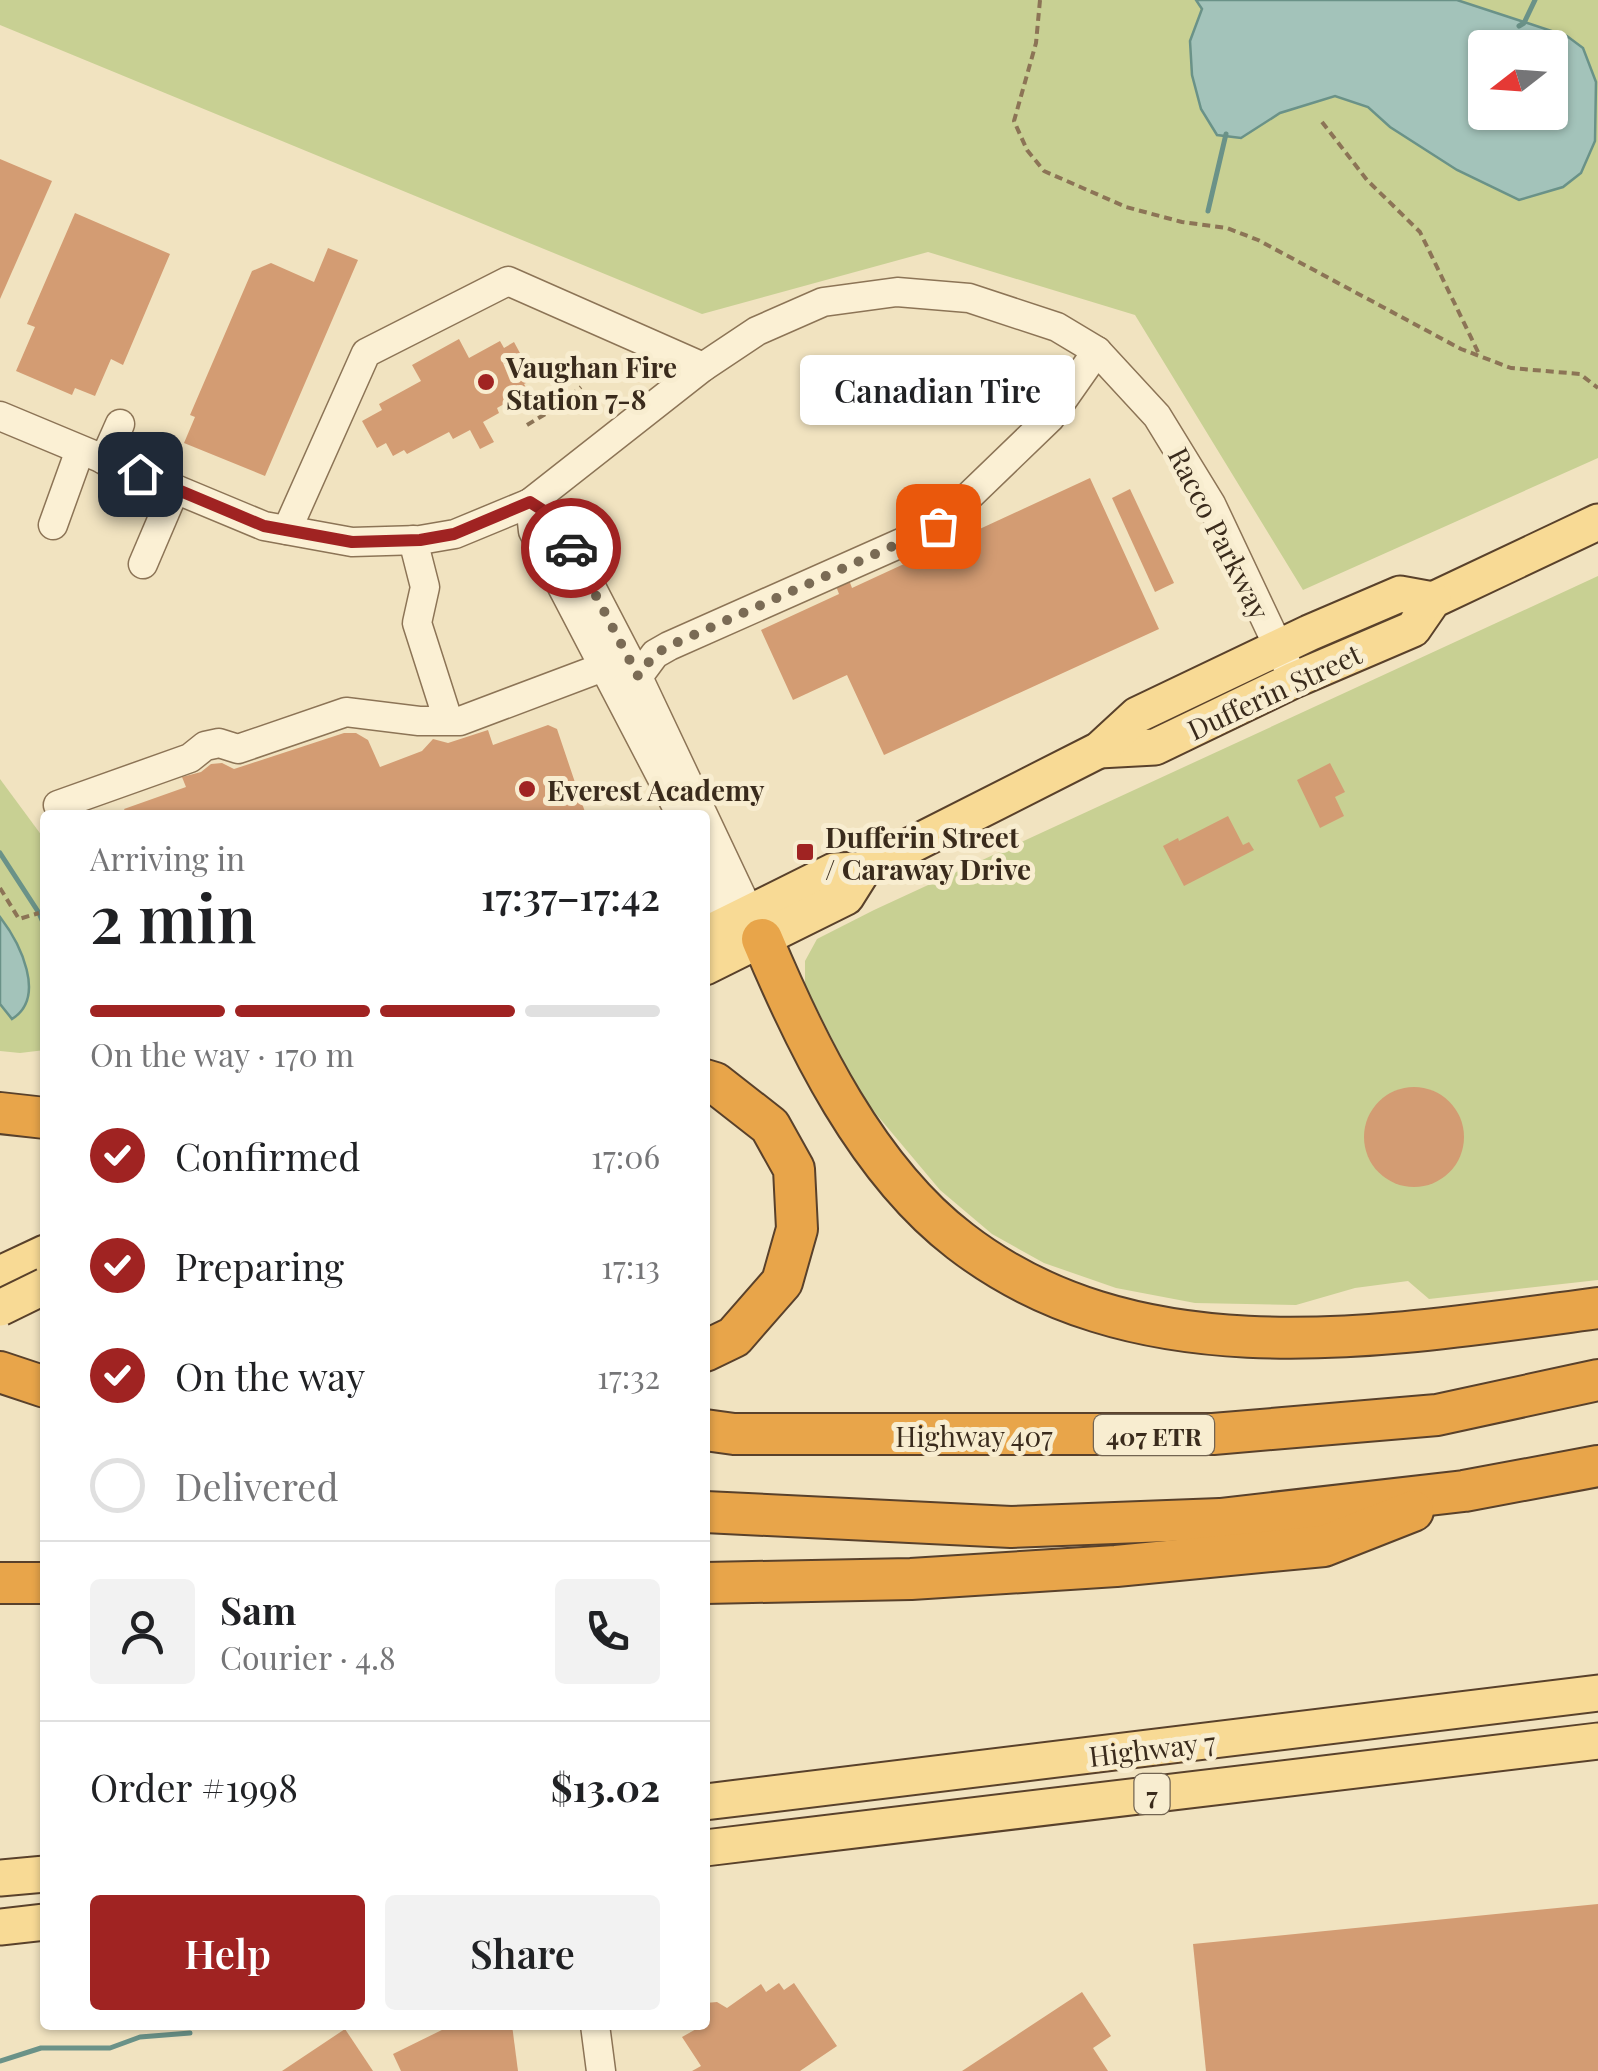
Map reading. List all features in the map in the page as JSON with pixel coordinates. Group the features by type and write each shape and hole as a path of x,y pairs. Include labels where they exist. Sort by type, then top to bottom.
{"highway":[{"path":"734,929 821,1068 908,1192 960,1241 1042,1292 1113,1318 1204,1335 1353,1337 1598,1308"},
{"path":"710,1082 770,1126 794,1170 797,1229 782,1282 734,1337 710,1348"},
{"path":"0,1112 40,1117"},
{"path":"0,1291 40,1302"},
{"path":"0,1372 40,1385"},
{"name":"Highway 407","path":"710,1431 734,1434 1213,1434 1437,1415 1598,1380"},
{"path":"710,1512 1030,1526 1220,1519 1464,1491 1598,1466"},
{"path":"710,1582 911,1580 1324,1546 1464,1491"},
{"path":"0,1582 40,1583"}],"main road":[{"name":"Dufferin Street","path":"710,960 734,929 846,897 863,870 1099,750 1155,747 1286,665 1413,629 1433,600 1598,522"},
{"path":"0,1274 40,1254"},
{"path":"0,1308 40,1288"},
{"name":"Highway 7","path":"710,1801 1598,1693"},
{"name":"Highway 7","path":"710,1847 1598,1741"},
{"path":"0,1878 40,1874"},
{"path":"0,1927 40,1923"}],"street":[{"path":"287,530 366,354 508,282 703,368"},
{"name":"Racco Parkway","path":"0,416 264,526 352,542 413,540 454,534 530,502 703,368 758,331 823,302 896,292 969,298 1057,327 1097,351 1157,416 1210,504 1286,665"},
{"path":"638,676 655,654 669,646 938,526 1050,418 1097,351"},
{"path":"52,524 92,455 120,424"},
{"path":"143,564 174,489"},
{"path":"530,502 555,518 702,810"},
{"path":"530,502 533,531 679,810"},
{"path":"413,540 425,587 416,623 448,720"},
{"path":"58,805 190,758 200,748 219,742 238,749 346,712 419,721 460,720 606,666"},
{"path":"710,826 734,929"},
{"path":"710,873 734,929"},
{"path":"596,2030 601,2071"}],"path":[{"path":"1040,0 1036,43 1014,120 1028,150 1044,171 1126,207 1182,222 1227,228 1258,240 1480,356 1511,368 1580,374 1598,388"},
{"path":"1322,122 1367,180 1420,232 1480,356"},
{"path":"527,425 581,387"},
{"path":"0,888 19,919 40,913"}],"green space":[{"path":"0,0 1598,0 1598,458 1303,590 1135,315 928,252 702,314 0,25"},
{"path":"1598,576 1598,1280 1429,1299 1408,1281 1355,1288 1296,1305 1195,1303 1116,1288 1044,1263 992,1234 940,1190 861,1096 805,985 805,961 817,939"},
{"path":"0,779 40,833 40,1051 0,1051"}],"water":[{"path":"1196,0 1457,0 1549,30 1468,30 1468,130 1568,130 1568,37 1583,48 1596,82 1595,141 1581,173 1563,187 1519,200 1457,170 1390,127 1368,107 1335,96 1280,113 1241,138 1217,135 1201,109 1192,75 1190,41 1202,9"},
{"path":"0,917 22,955 29,984 28,997 12,1019 0,1004"}],"building":[{"path":"0,159 52,181 0,299"},
{"path":"75,213 170,254 123,365 111,359 95,396 75,388 72,395 16,371 35,327 27,324"},
{"path":"328,248 358,260 265,476 184,443 195,417 190,415 252,271 271,263 314,282"},
{"path":"459,339 469,358 500,341 504,348 514,342 534,379 524,384 528,391 497,408 499,413 483,422 494,442 480,449 470,430 453,439 449,432 407,454 404,450 393,456 386,443 377,448 362,421 382,410 379,404 421,381 412,365"},
{"path":"1090,478 1159,629 884,755 847,675 793,700 761,630 839,594 836,586 849,580 852,588"},
{"path":"1130,489 1174,583 1155,592 1112,498"},
{"path":"548,725 557,729 584,810 124,809 186,787 182,777 201,772 211,764 222,763 234,769 344,733 356,733 368,740 380,767 422,751 433,739 448,743 488,730 493,745"},
{"path":"1330,763 1345,792 1335,797 1344,816 1320,828 1297,780"},
{"path":"1228,816 1243,845 1249,842 1254,850 1184,886 1163,846"},
{"path":"1414,1087 1433,1091 1449,1102 1460,1118 1464,1137 1460,1156 1449,1172 1433,1183 1414,1187 1395,1183 1379,1172 1368,1156 1364,1137 1368,1118 1379,1102 1395,1091"},
{"path":"1598,1904 1598,2071 1206,2071 1193,1944"},
{"path":"779,1983 784,1990 794,1983 837,2046 800,2071 692,2071 701,2066 682,2037 694,2030 710,2030 710,2003 727,2008 761,1984 766,1992"},
{"path":"1082,1992 1111,2036 1093,2048 1108,2071 962,2071"},
{"path":"346,2030 373,2071 282,2071"},
{"path":"442,2030 513,2030 518,2071 401,2071 393,2054"}],"waterway":[{"path":"1519,26 1535,0"},
{"path":"1208,211 1226,134"},
{"path":"0,853 40,915"},
{"path":"0,2061 41,2048 110,2048 140,2037 190,2033"}],"way so far":[{"path":"571,548 638,676 655,654 669,646 938,526"}],"place":[{"name":"Vaughan Fire Station 7-8","path":"486,382"},
{"name":"Canadian Tire","path":"938,526"},
{"name":"Everest Academy","path":"527,789"},
{"name":"Dufferin Street / Caraway Drive","path":"805,852"}],"route":[{"path":"140,474 264,526 352,542 420,540 454,534 530,502 555,518 571,548"}]}
